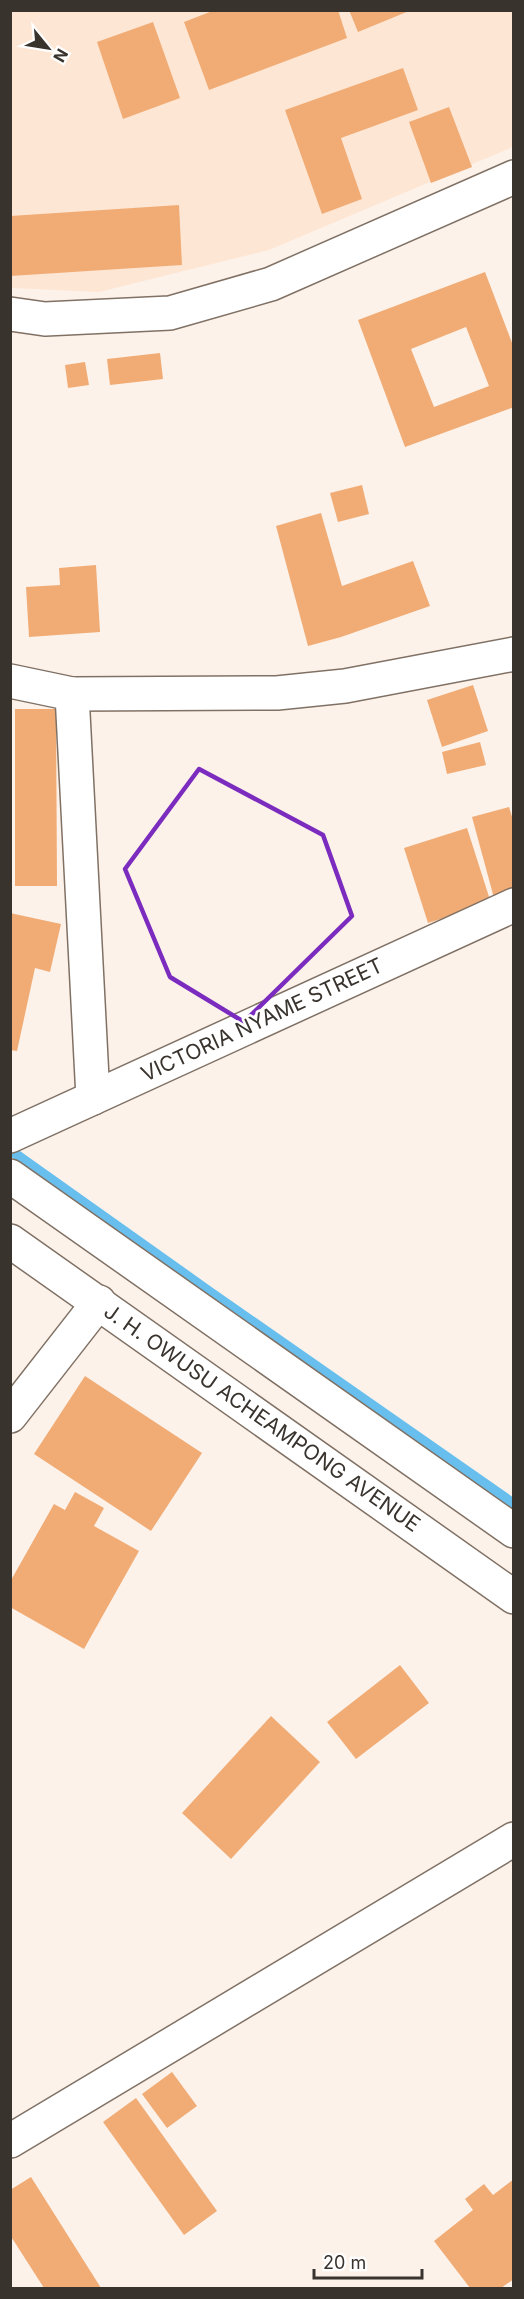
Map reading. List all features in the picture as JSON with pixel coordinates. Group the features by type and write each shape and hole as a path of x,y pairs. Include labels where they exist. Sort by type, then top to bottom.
{"street":[{"path":"10,314 45,319 170,313 271,284 513,177"},
{"path":"10,681 72,694 277,693 345,686 513,654"},
{"path":"72,694 93,1098"},
{"name":"VICTORIA NYAME STREET","path":"10,1136 513,905"},
{"path":"10,1176 513,1531"},
{"name":"J. H. OWUSU ACHEAMPONG AVENUE","path":"10,1240 513,1597"},
{"path":"10,1416 99,1302"},
{"path":"10,2141 513,1839"}],"highlighted area":[{"path":"199,769 323,835 352,916 244,1022 170,977 125,869"}],"shaded area":[{"path":"11,11 513,11 513,147 269,250 99,292 11,288"}],"building":[{"path":"215,10 338,10 347,38 209,90 184,22"},
{"path":"349,10 409,10 409,11 358,32"},
{"path":"153,22 180,98 123,119 97,42"},
{"path":"403,68 418,110 341,138 362,199 322,214 285,110"},
{"path":"449,107 472,167 431,183 409,122"},
{"path":"179,205 182,265 10,276 10,216"},
{"path":"485,272 514,348 514,407 405,447 358,320","holes":["466,327 489,386 434,407 411,349"]},
{"path":"160,353 163,379 110,385 107,359"},
{"path":"85,362 89,385 68,388 65,365"},
{"path":"362,485 369,514 338,522 330,493"},
{"path":"321,513 342,586 413,561 430,606 308,646 276,526"},
{"path":"96,565 100,632 29,637 26,587 60,585 59,568"},
{"path":"473,685 488,731 442,747 427,700"},
{"path":"15,709 56,709 57,886 15,886"},
{"path":"480,742 486,765 447,774 442,752"},
{"path":"509,807 514,823 514,892 494,898 472,817"},
{"path":"467,828 491,903 428,923 404,848"},
{"path":"10,913 61,924 50,972 35,968 17,1051 10,1050"},
{"path":"85,1376 202,1453 151,1531 34,1454"},
{"path":"75,1492 104,1508 94,1526 139,1551 84,1649 10,1607 10,1582 54,1504 65,1510"},
{"path":"400,1665 429,1703 356,1759 327,1722"},
{"path":"271,1716 320,1762 231,1859 182,1813"},
{"path":"172,2072 197,2106 167,2128 142,2094"},
{"path":"136,2098 217,2211 184,2235 103,2122"},
{"path":"31,2177 101,2288 44,2288 10,2235 10,2190"},
{"path":"514,2179 514,2279 501,2288 470,2288 434,2241 473,2210 465,2199 484,2184 493,2195"}],"waterway":[{"path":"10,1150 514,1504"}]}
